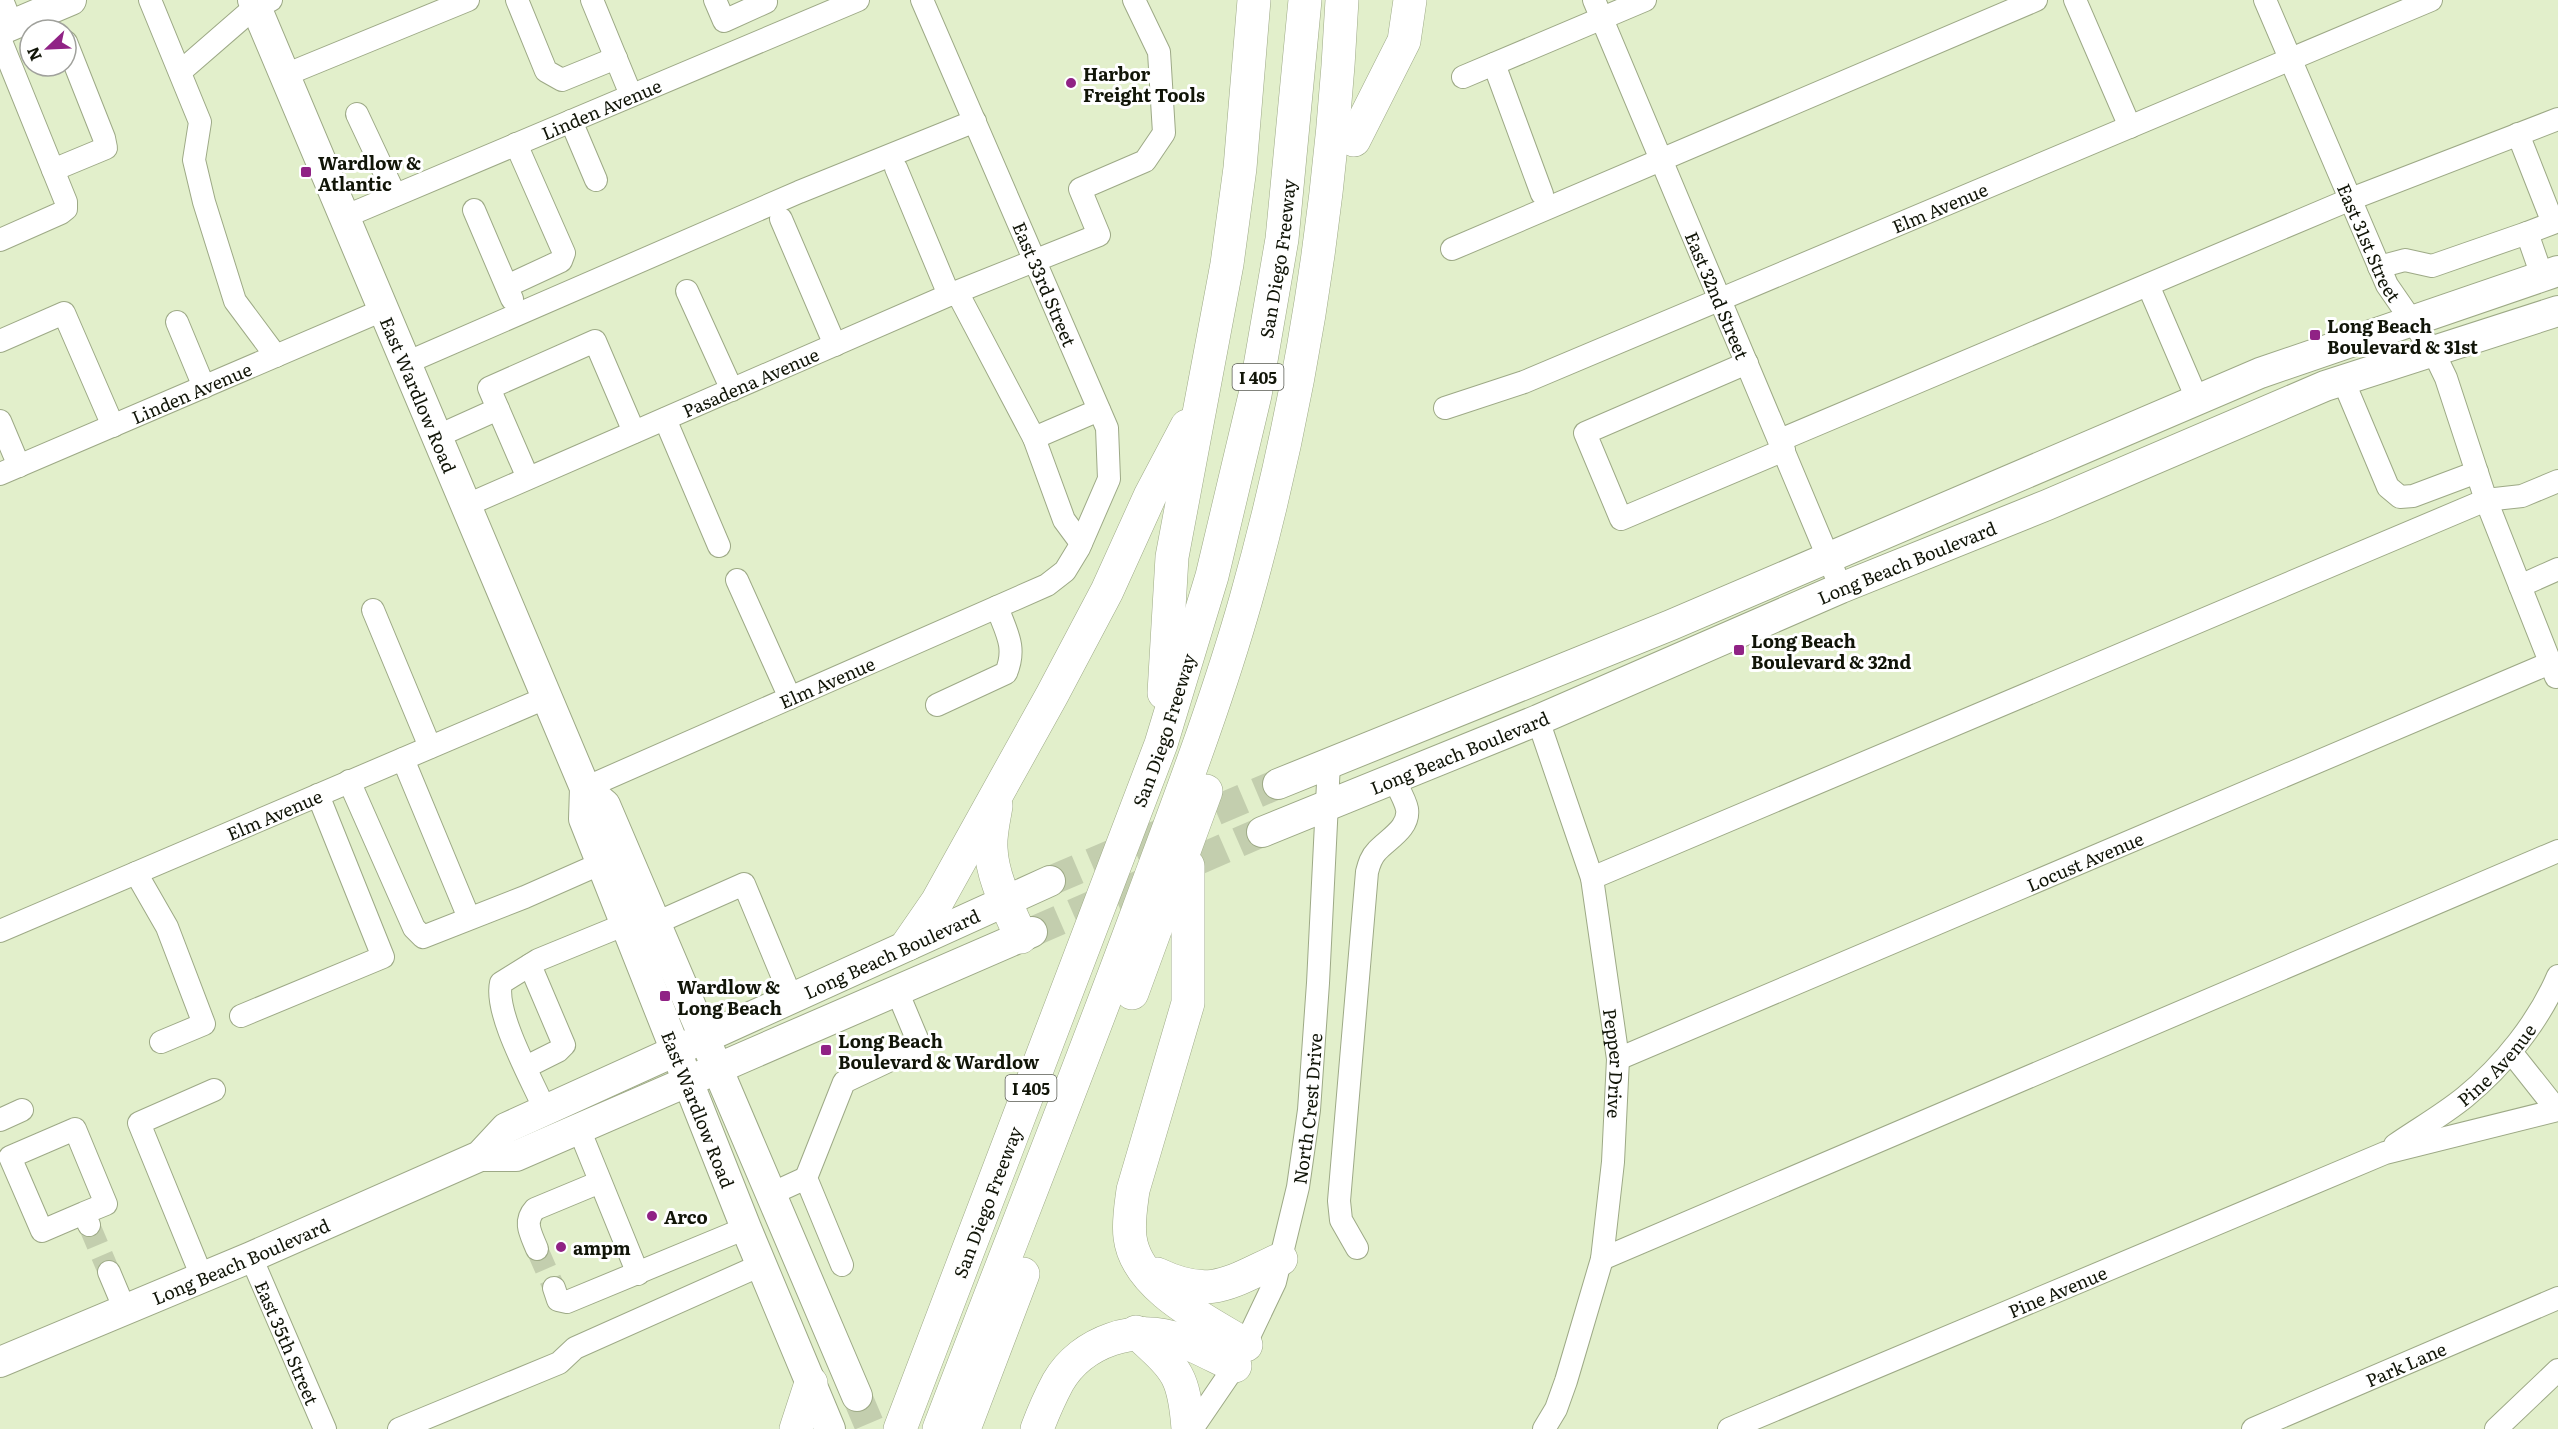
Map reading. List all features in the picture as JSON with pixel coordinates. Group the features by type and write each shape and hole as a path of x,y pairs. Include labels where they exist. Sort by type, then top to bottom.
{"highway":[{"path":"1241,0 1248,72"},
{"path":"926,1429 1165,806 1160,746 1172,557 1227,264 1240,168 1254,0"},
{"name":"San Diego Freeway","path":"900,1429 1160,746 1212,576 1255,394 1282,239 1305,0"},
{"path":"939,1429 1123,952 1203,736 1246,599 1296,391 1316,271 1330,165 1342,0"},
{"path":"964,1429 1188,843 1256,635 1295,492 1332,306 1354,140 1361,0"},
{"path":"1354,140 1404,41 1410,0"},
{"path":"908,944 937,902 1085,633 1150,496 1203,395"},
{"path":"998,791 991,847 995,868 1005,900 1026,934"},
{"path":"1188,843 1188,1003 1133,1190 1129,1215 1130,1237 1139,1265 1165,1292 1240,1356"},
{"path":"1139,1265 1169,1280 1204,1288 1220,1286 1281,1259"},
{"path":"1037,1429 1059,1381 1079,1358 1105,1341 1136,1332 1178,1339 1240,1356"},
{"path":"1136,1332 1176,1372 1185,1396 1190,1429"},
{"path":"796,1429 811,1383"}],"main road":[{"name":"East Wardlow Road","path":"260,2 285,75 585,788 584,819 746,1228 830,1429"},
{"path":"3,24 62,13"},
{"name":"Long Beach Boulevard","path":"1278,784 1660,629 2260,373 2550,274"},
{"name":"Long Beach Boulevard","path":"1262,832 1538,720 1841,588 2047,505 2343,380 2434,353 2558,311"},
{"name":"East Wardlow Road","path":"585,788 604,806 857,1396"},
{"name":"Long Beach Boulevard","path":"0,1362 251,1257 480,1156 506,1128 675,1049 1050,881"},
{"name":"Long Beach Boulevard","path":"480,1156 516,1156 719,1070 1026,934"}],"street":[{"path":"150,0 201,122 194,160 235,301 276,356"},
{"path":"285,75 468,0"},
{"path":"517,0 546,71 562,80 616,58"},
{"path":"592,0 632,95"},
{"path":"715,0 724,21 766,2 765,0"},
{"name":"Linden Avenue","path":"344,217 858,0"},
{"name":"East 33rd Street","path":"922,0 1107,428 1109,479 1081,543 1065,571"},
{"name":"Pasadena Avenue","path":"467,505 953,293 1099,235 1080,189 1145,161 1164,133 1159,52 1134,0"},
{"path":"1463,76 1494,64 1598,9 1646,0"},
{"path":"1452,249 2036,0"},
{"path":"2074,0 2130,127"},
{"name":"East 31st Street","path":"2265,0 2387,285 2434,353 2446,378 2486,500 2555,671"},
{"name":"Elm Avenue","path":"1446,408 1524,382 2431,0"},
{"path":"180,72 260,2"},
{"name":"East 32nd Street","path":"1598,9 1841,588"},
{"path":"0,240 66,209 66,202 3,24"},
{"path":"1494,64 1542,194"},
{"path":"53,170 106,148 78,72"},
{"path":"357,114 395,195"},
{"path":"1747,363 1585,433 1621,519 1782,445 2148,285 2350,200 2558,119"},
{"path":"571,121 597,180"},
{"path":"406,363 799,192 975,121"},
{"path":"2379,267 2405,260 2432,266 2553,223 2518,134"},
{"path":"507,286 561,261 564,253 516,144"},
{"path":"896,168 953,293 1034,438 1064,520 1081,543"},
{"path":"474,210 518,314"},
{"path":"781,219 835,345"},
{"path":"2527,232 2550,274"},
{"path":"2148,285 2197,399"},
{"path":"687,291 732,390"},
{"name":"Linden Avenue","path":"10,470 383,310"},
{"path":"0,341 64,313 113,426"},
{"path":"177,322 204,387"},
{"path":"528,478 489,388 595,341 634,432"},
{"path":"2343,380 2388,487 2400,497 2413,496 2477,472"},
{"path":"438,436 498,410"},
{"path":"1034,438 1100,410"},
{"path":"665,419 718,546"},
{"path":"0,422 10,470"},
{"path":"1592,878 2486,500 2522,496 2558,482"},
{"path":"2520,586 2558,569"},
{"name":"Elm Avenue","path":"585,788 1047,585 1065,571"},
{"path":"737,580 790,698"},
{"path":"937,705 1006,673 1012,658 1009,637 997,607"},
{"path":"373,610 430,747"},
{"name":"Locust Avenue","path":"1618,1059 2555,671"},
{"name":"Elm Avenue","path":"0,931 548,697"},
{"name":"Pepper Drive","path":"1538,720 1592,878 1618,1059 1613,1162 1602,1259 1555,1419 1544,1429"},
{"path":"403,759 469,918"},
{"name":"North Crest Drive","path":"1190,1429 1240,1356 1275,1282 1298,1187 1309,1110 1329,763"},
{"path":"1358,1248 1341,1220 1339,1201 1367,872 1370,860 1402,827 1407,817 1406,807 1393,778"},
{"path":"350,781 418,935 423,937 525,897 602,863"},
{"path":"241,1016 383,957 318,795"},
{"path":"1602,1259 2558,851"},
{"path":"136,873 167,927 204,1024 161,1042"},
{"path":"656,923 744,884 791,997"},
{"path":"545,1110 503,1014 499,994 501,983 530,965 626,924"},
{"path":"526,1067 558,1052 564,1045 530,965"},
{"name":"Pine Avenue","path":"2385,1153 2465,1097 2511,1052 2551,993 2558,976"},
{"path":"771,1194 806,1178 844,1082 920,1046 897,991"},
{"path":"2511,1052 2557,1110"},
{"path":"202,1277 139,1123 214,1090"},
{"path":"0,1120 22,1110"},
{"name":"Pine Avenue","path":"1729,1429 2385,1153 2557,1110"},
{"path":"75,1129 106,1204 86,1219 42,1231 10,1157 75,1129"},
{"path":"579,1129 638,1274"},
{"path":"806,1178 842,1265"},
{"path":"537,1249 528,1226 529,1216 535,1209 600,1182"},
{"path":"554,1288 558,1300 567,1302 746,1228"},
{"name":"East 35th Street","path":"251,1257 325,1429"},
{"path":"399,1429 558,1363 575,1348 761,1265"},
{"path":"108,1272 126,1310"},
{"name":"Park Lane","path":"2253,1429 2558,1298"},
{"path":"2496,1429 2558,1370"}],"tunnel":[{"path":"1050,881 1278,784"},
{"path":"1032,932 1262,832"},
{"path":"89,1225 109,1272"},
{"path":"537,1249 554,1288"},
{"path":"857,1396 871,1429"}],"place":[{"name":"Harbor Freight Tools","path":"1071,83"},
{"name":"Wardlow & Atlantic","path":"306,172"},
{"name":"Long Beach Boulevard & 31st","path":"2315,335"},
{"name":"Long Beach Boulevard & 32nd","path":"1739,650"},
{"name":"Wardlow & Long Beach","path":"665,996"},
{"name":"Long Beach Boulevard & Wardlow","path":"826,1050"},
{"name":"Arco","path":"652,1216"},
{"name":"ampm","path":"561,1247"}]}
